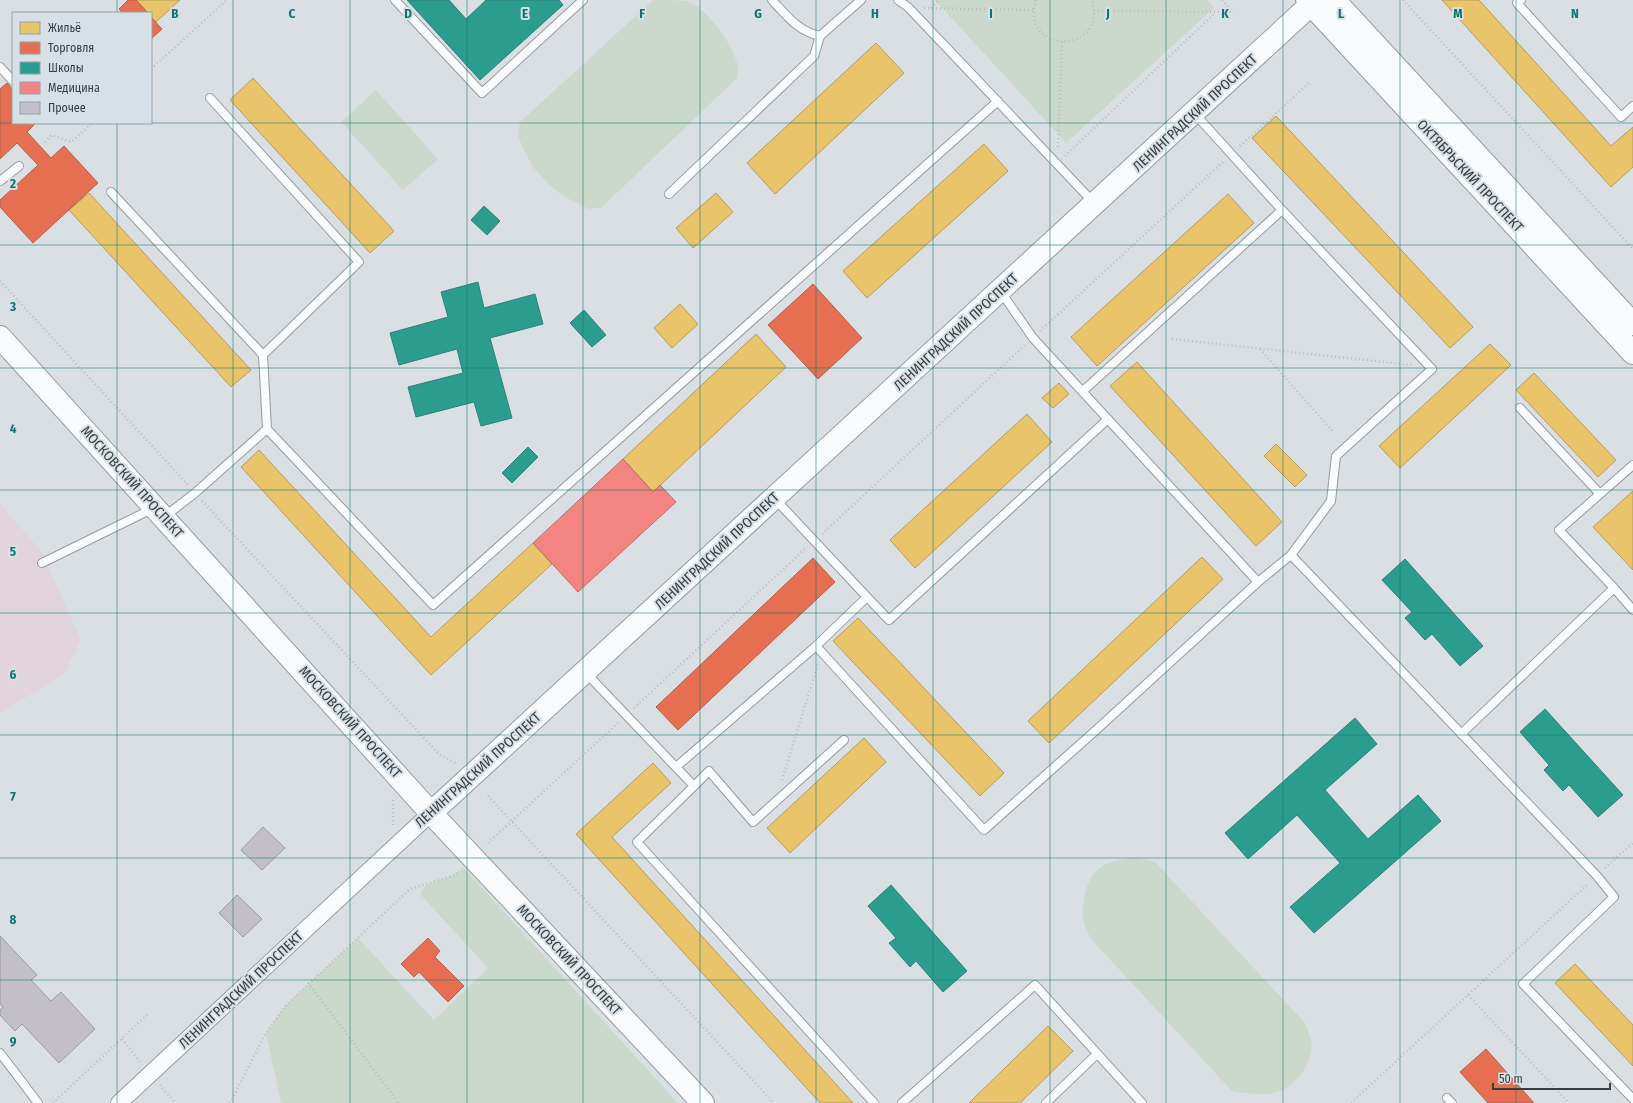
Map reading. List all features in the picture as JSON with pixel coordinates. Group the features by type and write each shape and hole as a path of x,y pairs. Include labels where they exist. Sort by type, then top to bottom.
{"street":[{"name":"ОКТЯБРЬСКИЙ ПРОСПЕКТ","path":"1334,0 1633,324"},
{"name":"ОКТЯБРЬСКИЙ ПРОСПЕКТ","path":"1312,1 1633,353"},
{"name":"ЛЕНИНГРАДСКИЙ ПРОСПЕКТ","path":"119,1103 431,813 1194,113 1312,1"},
{"name":"МОСКОВСКИЙ ПРОСПЕКТ","path":"0,337 431,813 703,1103"}],"lane":[{"path":"396,0 482,93 583,0"},
{"path":"772,0 797,27 808,34 820,36"},
{"path":"669,194 814,56 820,36 861,0"},
{"path":"898,0 908,7 1095,204"},
{"path":"1521,0 1517,4 1621,117 1633,106"},
{"path":"0,68 12,80"},
{"path":"210,98 359,262 263,355"},
{"path":"111,192 263,355 267,429 433,605 998,101"},
{"path":"816,646 984,830 1095,732 1258,582 1291,555 1331,501 1336,456 1432,369 1282,210 1194,113"},
{"path":"0,181 19,166"},
{"path":"1083,391 1282,210"},
{"path":"1001,291 1033,338 1258,582"},
{"path":"1520,408 1599,493"},
{"path":"774,498 888,620 1108,420"},
{"path":"42,563 159,513 196,493 267,429"},
{"path":"1633,465 1599,493 1559,530 1633,610"},
{"path":"1291,555 1597,876 1614,897 1523,984 1633,1099"},
{"path":"1461,734 1614,588"},
{"path":"676,767 816,646 867,597"},
{"path":"585,672 694,786"},
{"path":"844,740 774,805 753,822 709,772 637,842 874,1103"},
{"path":"902,1103 1035,985 1142,1103"},
{"path":"0,1053 38,1103"},
{"path":"1046,1103 1097,1054"}],"path":[{"path":"152,68 227,0"},
{"path":"931,8 939,0"},
{"path":"1036,0 1034,10 1036,24 1040,31 1046,37 1062,42 1071,41 1086,32 1091,25 1094,11 1092,0"},
{"path":"1094,11 1233,12 1222,0"},
{"path":"1403,0 1633,249"},
{"path":"908,7 1034,10"},
{"path":"1057,163 1215,13"},
{"path":"1057,163 1062,42"},
{"path":"488,843 1309,83"},
{"path":"45,142 52,135 71,142 91,124"},
{"path":"0,281 438,754 461,766"},
{"path":"1172,339 1416,366"},
{"path":"1260,349 1334,433"},
{"path":"774,805 822,653"},
{"path":"393,795 393,825"},
{"path":"488,796 774,1103"},
{"path":"1351,1103 1633,843"},
{"path":"230,1103 266,1033 286,1006 308,983 410,889 455,875 463,867"},
{"path":"308,983 399,1103"},
{"path":"1468,995 1569,1103"},
{"path":"53,1103 149,1013"}],"shaded area":[{"path":"0,504 41,551 81,640 64,674 0,713"}],"green space":[{"path":"653,0 687,1 703,11 718,27 730,46 738,65 737,78 602,207 589,209 563,196 549,185 533,167 518,135 520,122"},
{"path":"935,0 1207,0 1214,8 1066,143"},
{"path":"376,90 438,159 403,190 341,122"},
{"path":"1134,857 1155,862 1305,1023 1311,1041 1309,1059 1300,1075 1286,1088 1269,1094 1232,1091 1091,939 1083,918 1084,898 1088,883 1096,871 1108,863"},
{"path":"463,867 678,1103 281,1103 266,1033 286,1005 358,938 434,1020 488,968 420,894 426,885 455,875"}],"building: Жильё":[{"path":"136,0 180,0 156,22 152,18 152,12 147,12"},
{"path":"1442,0 1479,0 1611,146 1633,127 1633,167 1611,187"},
{"path":"876,43 904,73 775,194 747,163"},
{"path":"253,78 394,231 370,253 230,100"},
{"path":"1276,116 1473,327 1450,348 1252,138"},
{"path":"984,144 1008,171 867,298 843,271"},
{"path":"89,193 251,370 231,387 69,210"},
{"path":"716,193 733,212 693,248 676,228"},
{"path":"1228,194 1254,223 1097,366 1071,337"},
{"path":"680,304 698,324 672,348 654,328"},
{"path":"756,334 786,367 653,492 623,459"},
{"path":"1490,344 1511,365 1400,468 1379,446"},
{"path":"1137,362 1282,522 1256,546 1110,386"},
{"path":"1534,373 1616,460 1598,477 1516,390"},
{"path":"1059,383 1069,394 1053,408 1042,398"},
{"path":"1027,414 1052,442 915,568 890,540"},
{"path":"1276,444 1307,475 1295,487 1264,456"},
{"path":"259,450 431,637 533,543 552,564 431,675 241,467"},
{"path":"1633,491 1633,570 1593,527"},
{"path":"1202,557 1223,579 1049,743 1028,721"},
{"path":"858,618 1004,773 980,796 833,641"},
{"path":"864,738 886,762 790,853 767,828"},
{"path":"653,763 671,783 612,837 853,1103 820,1103 576,834"},
{"path":"1575,964 1633,1025 1633,1066 1555,983"},
{"path":"1048,1026 1073,1051 1020,1103 969,1103"}],"building: Торговля":[{"path":"128,0 136,0 147,12 122,12 119,9"},
{"path":"152,18 162,29 152,38"},
{"path":"7,83 12,89 12,124 35,124 27,132 51,158 64,146 98,183 33,243 0,207 0,200 38,165 17,143 0,159 0,89"},
{"path":"813,284 862,338 818,379 768,325"},
{"path":"813,558 835,582 678,730 656,707"},
{"path":"428,938 440,951 435,957 464,986 448,1002 419,972 414,977 401,964"},
{"path":"1486,1049 1534,1103 1488,1103 1460,1072"}],"building: Школы":[{"path":"407,0 449,0 466,19 486,0 559,0 563,5 480,80"},
{"path":"484,206 500,221 487,235 471,220"},
{"path":"478,282 484,308 535,294 543,324 490,338 512,418 481,426 474,402 416,417 408,387 463,373 457,349 399,365 390,333 448,317 441,292"},
{"path":"584,310 606,335 592,347 570,323"},
{"path":"528,447 538,457 512,483 502,473"},
{"path":"1405,559 1483,646 1460,666 1432,634 1425,640 1405,618 1412,612 1382,580"},
{"path":"1545,709 1623,795 1598,817 1569,785 1563,791 1544,770 1549,765 1520,732"},
{"path":"1355,718 1377,744 1325,790 1368,839 1418,795 1441,821 1314,933 1290,907 1340,863 1297,815 1248,859 1225,833"},
{"path":"891,885 967,971 943,992 916,961 910,967 889,943 896,938 868,906"}],"building: Медицина":[{"path":"623,459 653,492 660,485 676,502 578,592 533,543"}],"building: Прочее":[{"path":"263,827 285,848 262,870 241,850"},
{"path":"237,895 262,919 243,937 219,913"},
{"path":"0,936 37,975 31,980 51,1001 61,992 95,1029 59,1063 22,1024 15,1031 0,1015 0,1010 3,1007 0,1004"}]}
